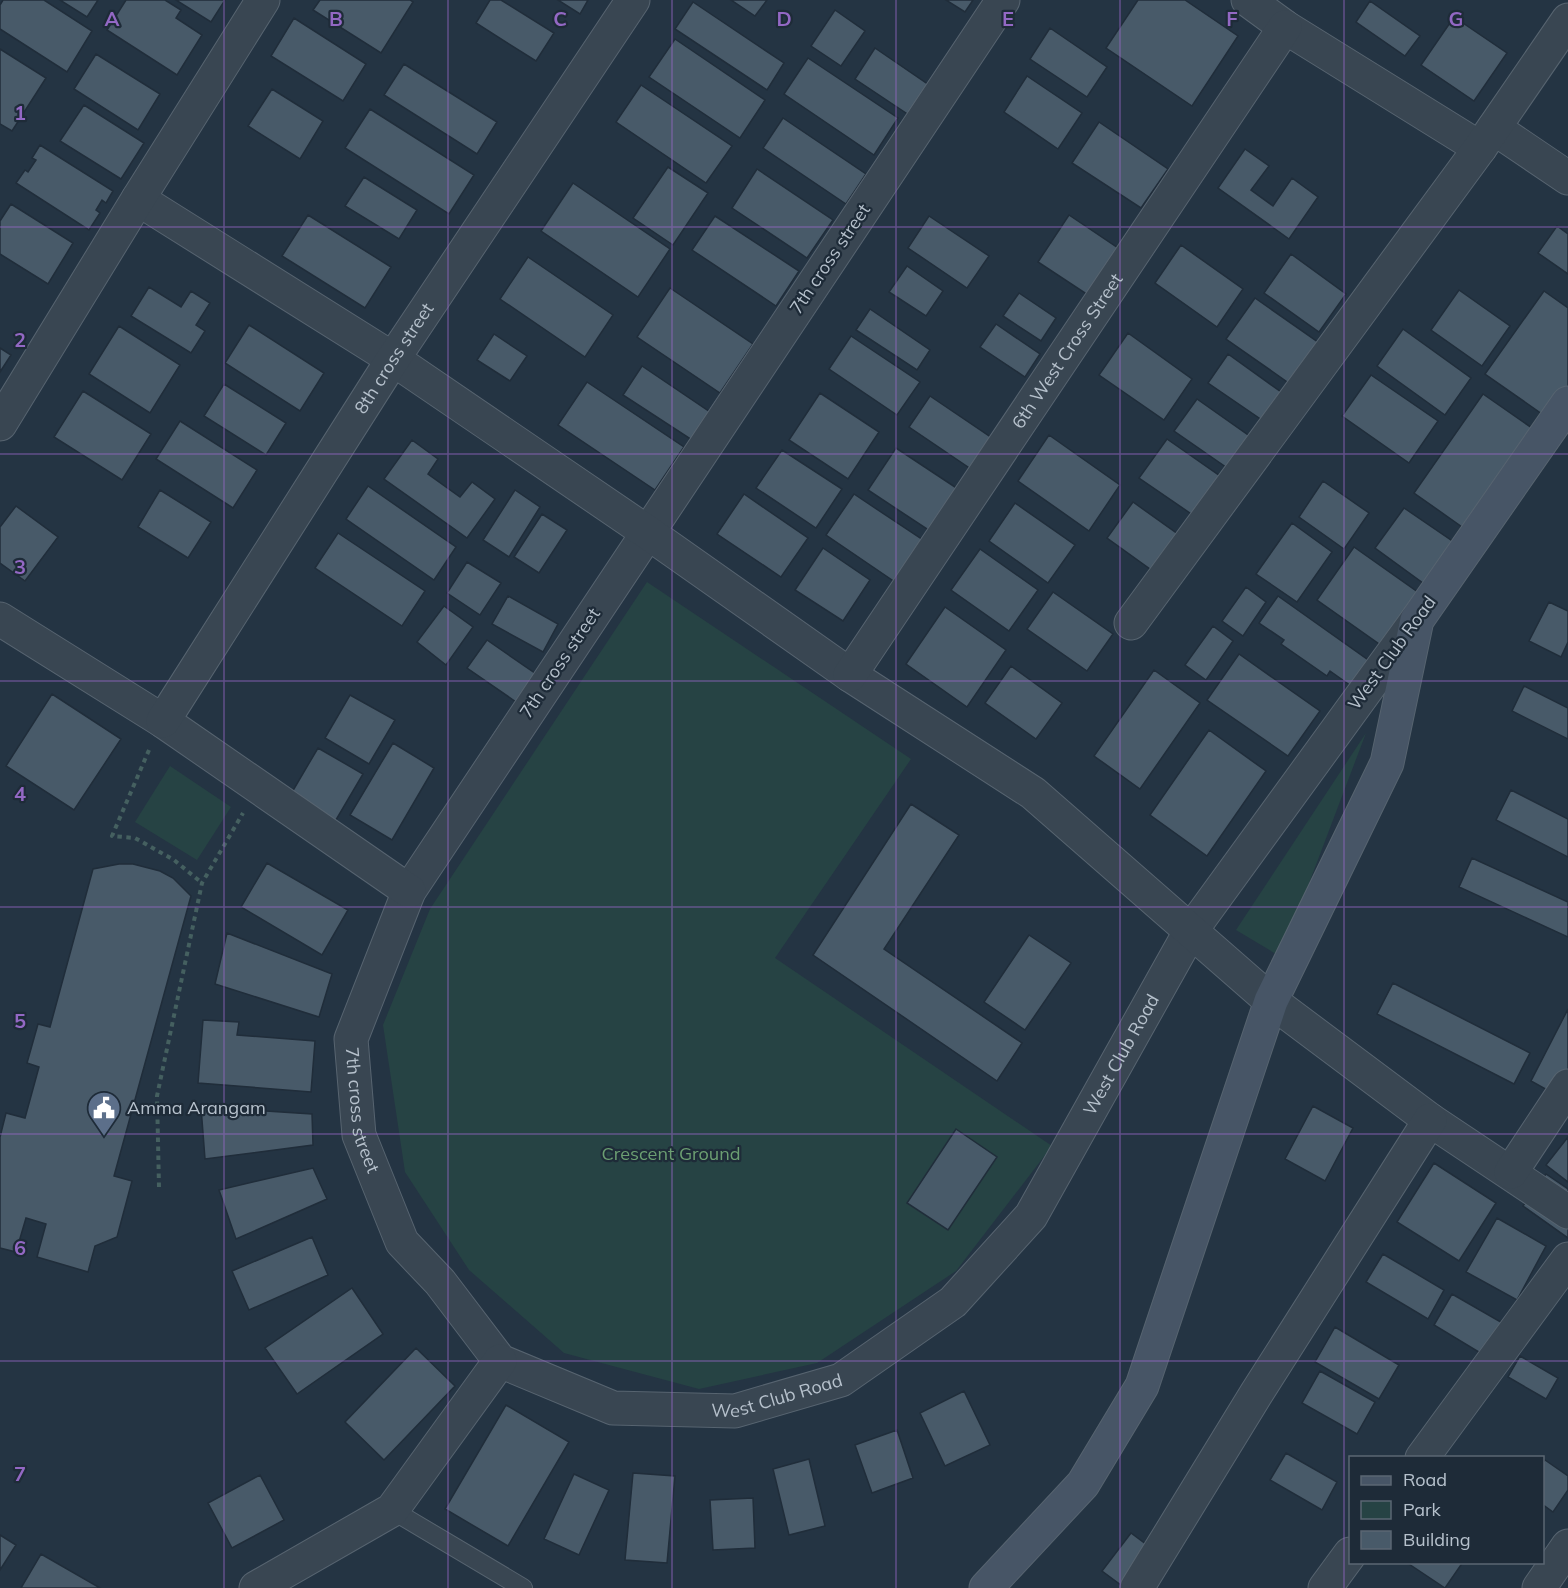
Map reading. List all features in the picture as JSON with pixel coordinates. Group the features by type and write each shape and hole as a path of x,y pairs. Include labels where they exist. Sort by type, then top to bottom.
{"street":[{"path":"0,424 138,198 263,0"},
{"name":"8th cross street","path":"163,721 393,359 633,0"},
{"name":"7th cross street","path":"500,1361 440,1282 402,1242 358,1135 351,1039 408,891 1003,0"},
{"path":"1273,11 1487,138 1568,178"},
{"name":"6th West Cross Street","path":"850,675 1273,11"},
{"path":"1131,623 1487,138 1568,20"},
{"path":"138,198 393,359 647,532 850,675 1033,793 1270,1001 1430,1120 1568,1212"},
{"name":"West Club Road","path":"500,1361 613,1408 735,1411 841,1380 953,1302 1031,1216 1190,932 1417,620 1568,404"},
{"path":"0,619 163,721 408,891"},
{"path":"986,1588 1083,1484 1142,1386 1270,1001 1387,763 1417,620"},
{"path":"1511,1172 1568,1086"},
{"path":"1137,1588 1262,1384 1430,1120"},
{"path":"1423,1456 1568,1259"},
{"path":"256,1588 392,1510 500,1361"},
{"path":"1539,1588 1568,1545"},
{"path":"1325,1588 1349,1555"}],"lane":[{"path":"392,1510 523,1588"}],"path":[{"path":"163,721 112,836 135,838 174,860 202,883"},
{"path":"159,1187 157,1096 202,883 258,787"}],"green space":[{"name":"Crescent Ground","path":"647,582 911,759 775,958 1052,1146 956,1271 817,1363 699,1389 564,1353 469,1270 405,1172 383,1025 430,909"},
{"path":"1366,733 1281,957 1236,930"},
{"path":"170,766 231,807 197,860 135,822"}],"building":[{"path":"3,0 44,0 92,31 67,72 0,29 0,5"},
{"path":"60,0 98,0 87,17"},
{"path":"126,0 165,0 181,10 176,18 202,35 177,75 107,30"},
{"path":"176,0 225,0 211,22"},
{"path":"320,0 410,0 413,2 381,53 313,10"},
{"path":"490,0 501,0 554,33 536,61 476,23"},
{"path":"558,0 588,0 580,14"},
{"path":"731,0 767,0 755,16"},
{"path":"946,0 973,0 965,12"},
{"path":"1138,0 1185,0 1238,36 1192,106 1106,48"},
{"path":"1370,1 1420,36 1405,56 1356,22"},
{"path":"693,2 784,63 767,90 675,29"},
{"path":"835,10 865,31 841,66 811,46"},
{"path":"1454,17 1507,53 1474,101 1421,65"},
{"path":"294,18 366,64 343,101 271,56"},
{"path":"1050,28 1107,67 1087,97 1030,59"},
{"path":"675,39 765,100 740,138 649,77"},
{"path":"875,48 929,85 909,115 855,79"},
{"path":"0,49 46,78 12,131 0,124"},
{"path":"96,54 160,94 138,130 74,89"},
{"path":"808,58 898,118 874,155 784,94"},
{"path":"404,64 497,122 477,154 384,95"},
{"path":"1027,76 1082,113 1058,149 1004,112"},
{"path":"641,85 732,146 706,183 616,122"},
{"path":"272,89 323,121 300,159 248,126"},
{"path":"84,105 144,143 121,179 60,141"},
{"path":"370,109 474,175 449,214 345,148"},
{"path":"783,118 866,174 846,204 763,148"},
{"path":"1099,122 1168,169 1141,208 1072,163"},
{"path":"40,145 113,191 106,203 102,200 96,210 100,213 89,230 16,183 25,170 28,172 36,160 32,158"},
{"path":"1245,149 1269,166 1251,190 1273,206 1292,178 1318,197 1289,239 1218,188"},
{"path":"668,167 708,193 673,245 633,218"},
{"path":"757,169 833,220 807,258 732,208"},
{"path":"364,177 417,210 399,239 345,206"},
{"path":"573,183 670,249 638,297 541,231"},
{"path":"11,204 73,243 48,284 0,254 0,221"},
{"path":"308,215 391,267 365,308 282,256"},
{"path":"1069,215 1118,248 1088,295 1038,262"},
{"path":"715,216 799,271 776,306 692,250"},
{"path":"929,216 989,256 967,288 908,248"},
{"path":"1557,226 1568,234 1568,274 1538,253"},
{"path":"1181,245 1243,289 1217,327 1155,283"},
{"path":"1291,254 1346,294 1319,332 1264,293"},
{"path":"528,257 613,315 585,357 500,299"},
{"path":"907,266 943,291 926,316 889,292"},
{"path":"149,287 181,307 191,291 210,303 196,325 205,331 191,353 131,316"},
{"path":"670,288 753,344 720,393 637,337"},
{"path":"1459,290 1510,326 1482,366 1431,330"},
{"path":"1544,291 1568,308 1568,398 1552,421 1485,374"},
{"path":"1019,293 1056,318 1041,341 1003,316"},
{"path":"1255,298 1322,345 1293,386 1226,339"},
{"path":"870,309 930,350 917,370 856,330"},
{"path":"996,324 1040,354 1025,377 980,347"},
{"path":"249,325 324,373 300,411 225,363"},
{"path":"119,326 180,365 150,413 89,374"},
{"path":"1403,329 1471,378 1445,415 1377,366"},
{"path":"1128,333 1192,379 1164,420 1099,375"},
{"path":"494,334 527,356 510,381 477,360"},
{"path":"851,336 920,382 897,415 829,369"},
{"path":"0,348 11,355 0,372"},
{"path":"1228,354 1281,392 1262,420 1208,383"},
{"path":"642,366 710,412 692,440 623,395"},
{"path":"1371,375 1438,421 1409,463 1342,416"},
{"path":"587,382 684,447 655,490 558,425"},
{"path":"224,384 286,423 266,455 204,416"},
{"path":"83,391 151,434 122,480 54,437"},
{"path":"820,393 879,432 848,479 789,440"},
{"path":"1483,394 1542,435 1472,534 1414,493"},
{"path":"930,396 992,438 971,469 909,427"},
{"path":"1197,399 1258,442 1236,474 1174,431"},
{"path":"180,421 257,470 233,508 156,459"},
{"path":"1049,435 1120,485 1089,531 1018,481"},
{"path":"1167,439 1230,483 1203,522 1139,478"},
{"path":"412,440 438,459 428,474 460,497 472,482 495,499 467,538 384,479"},
{"path":"896,448 958,489 930,531 868,490"},
{"path":"782,450 842,489 816,528 756,488"},
{"path":"1323,481 1369,513 1344,549 1299,517"},
{"path":"368,486 456,547 434,580 346,519"},
{"path":"160,490 211,522 188,558 138,527"},
{"path":"515,490 540,507 509,557 483,540"},
{"path":"744,494 808,538 781,577 717,534"},
{"path":"854,494 923,540 895,582 826,535"},
{"path":"1133,502 1182,537 1157,574 1107,538"},
{"path":"1015,503 1075,545 1048,583 989,541"},
{"path":"16,506 58,537 25,581 0,563 0,527"},
{"path":"1404,508 1464,549 1434,591 1375,548"},
{"path":"542,514 567,530 539,573 514,557"},
{"path":"1292,523 1332,552 1297,602 1256,574"},
{"path":"338,533 425,591 402,626 315,568"},
{"path":"1354,547 1429,600 1392,653 1317,600"},
{"path":"823,548 870,580 843,621 795,590"},
{"path":"980,549 1038,590 1009,631 951,590"},
{"path":"467,562 501,583 480,615 447,593"},
{"path":"1246,587 1266,602 1243,636 1222,621"},
{"path":"1053,592 1113,634 1087,671 1027,629"},
{"path":"508,596 558,624 543,652 492,624"},
{"path":"1278,596 1371,662 1354,688 1330,671 1327,676 1281,644 1284,640 1259,623"},
{"path":"1549,602 1568,611 1568,642 1561,657 1529,641"},
{"path":"444,606 473,627 446,665 417,642"},
{"path":"945,607 1006,650 967,707 906,664"},
{"path":"1213,626 1233,641 1206,680 1185,665"},
{"path":"487,640 539,676 519,704 467,668"},
{"path":"1239,654 1320,711 1288,756 1207,700"},
{"path":"1011,666 1062,703 1036,739 985,703"},
{"path":"1154,670 1200,703 1140,789 1094,756"},
{"path":"1524,686 1568,708 1568,739 1512,711"},
{"path":"52,694 121,739 74,810 6,766"},
{"path":"350,695 395,720 369,764 325,738"},
{"path":"1209,730 1266,771 1207,856 1150,815"},
{"path":"393,743 434,768 392,840 350,815"},
{"path":"318,748 363,774 333,825 288,799"},
{"path":"1511,790 1568,819 1568,857 1496,820"},
{"path":"911,804 959,835 884,949 1022,1043 997,1081 813,955"},
{"path":"1472,858 1568,902 1568,937 1459,887"},
{"path":"267,863 348,910 322,955 241,907"},
{"path":"133,864 160,871 173,878 191,896 114,1176 132,1181 117,1237 95,1246 88,1272 37,1257 46,1224 26,1218 16,1252 0,1248 0,1137 6,1113 25,1118 39,1067 27,1063 38,1024 50,1027 93,869"},
{"path":"227,933 332,974 319,1017 215,984"},
{"path":"1029,935 1071,963 1025,1030 984,1002"},
{"path":"1393,983 1530,1053 1514,1084 1377,1014"},
{"path":"1568,1009 1568,1077 1558,1096 1531,1081"},
{"path":"203,1020 239,1022 237,1035 315,1041 311,1092 198,1083"},
{"path":"1313,1106 1353,1128 1325,1181 1285,1159"},
{"path":"201,1107 312,1114 313,1145 205,1159"},
{"path":"956,1129 997,1157 948,1230 907,1203"},
{"path":"1568,1137 1568,1182 1546,1165"},
{"path":"1434,1163 1496,1203 1459,1261 1397,1222"},
{"path":"313,1168 327,1199 236,1239 219,1190"},
{"path":"1546,1174 1568,1189 1568,1238 1523,1206"},
{"path":"1497,1218 1546,1246 1517,1300 1466,1272"},
{"path":"312,1237 328,1275 249,1310 232,1271"},
{"path":"1383,1254 1444,1290 1428,1319 1366,1282"},
{"path":"352,1288 383,1334 297,1394 265,1348"},
{"path":"1452,1294 1506,1325 1487,1357 1434,1325"},
{"path":"1335,1327 1399,1365 1379,1399 1315,1362"},
{"path":"416,1348 455,1386 384,1460 345,1422"},
{"path":"1520,1356 1558,1378 1546,1399 1508,1377"},
{"path":"1320,1371 1375,1402 1357,1434 1302,1403"},
{"path":"964,1391 990,1445 945,1466 920,1413"},
{"path":"506,1405 569,1442 508,1546 445,1509"},
{"path":"897,1430 913,1478 872,1493 855,1445"},
{"path":"1286,1453 1337,1482 1322,1510 1270,1480"},
{"path":"809,1459 825,1526 789,1535 773,1469"},
{"path":"1544,1461 1568,1476 1568,1490 1553,1512 1544,1505"},
{"path":"633,1473 675,1476 667,1563 625,1560"},
{"path":"574,1474 609,1490 579,1555 544,1539"},
{"path":"260,1475 284,1520 232,1548 208,1503"},
{"path":"753,1498 755,1548 713,1550 710,1500"},
{"path":"1131,1533 1155,1551 1125,1588 1102,1571"},
{"path":"0,1535 16,1545 0,1570"},
{"path":"41,1554 100,1588 21,1588"},
{"path":"1409,1564 1462,1564 1445,1588"}],"place":[{"name":"Amma Arangam","path":"104,1137"}]}
